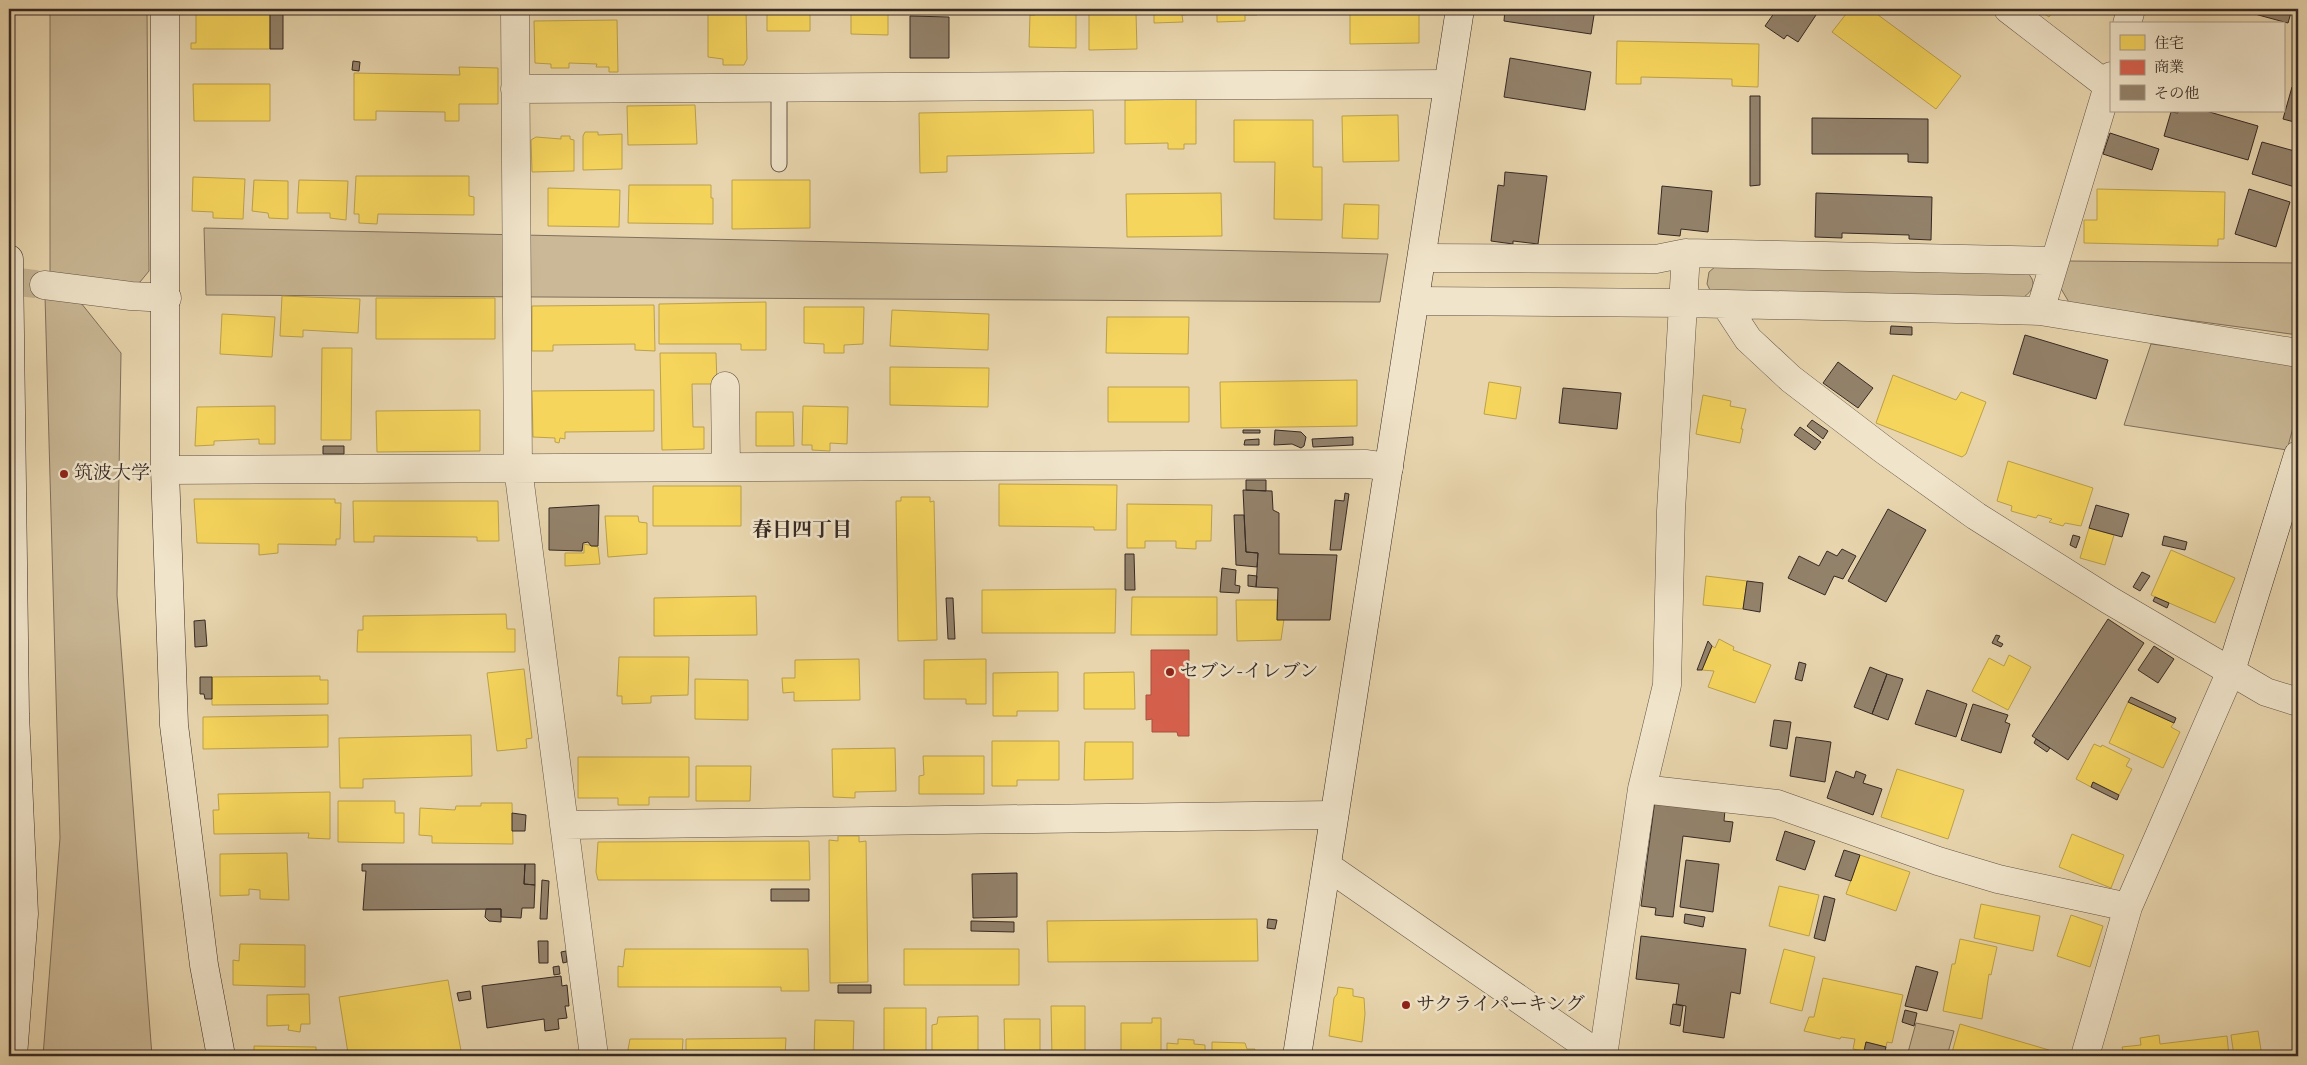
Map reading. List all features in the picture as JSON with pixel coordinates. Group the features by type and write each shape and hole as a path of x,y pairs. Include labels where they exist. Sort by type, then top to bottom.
{"street":[{"path":"165,9 166,470 174,725 204,965 221,1056"},
{"path":"515,9 518,468 594,1056"},
{"path":"1297,1056 1460,9"},
{"path":"2008,9 2109,81 2040,311"},
{"path":"2127,22 2131,9"},
{"path":"515,89 1448,84"},
{"path":"1422,258 1656,259 1686,254 2055,261"},
{"path":"1327,866 1602,1056 1642,789 1667,685 1671,511 1686,254"},
{"path":"9,259 12,722 24,914 13,1056"},
{"path":"44,285 131,296 167,298"},
{"path":"1415,301 1684,303 2040,311 2298,353"},
{"path":"1725,304 1748,339 1777,366 1884,450 1976,516 2101,595 2266,692 2298,702"},
{"path":"725,386 726,467"},
{"path":"2086,1056 2128,907 2231,671 2298,456"},
{"path":"166,470 1367,464 1389,467"},
{"path":"1642,789 1777,804 1938,861 1998,879 2128,907"},
{"path":"564,825 1334,815"},
{"path":"9,880 20,855"}],"lane":[{"path":"779,88 779,164"}],"shaded area":[{"path":"50,9 147,9 149,271 140,282 124,287 50,281"},
{"path":"204,228 1388,254 1380,302 206,295"},
{"path":"2069,261 2298,263 2298,335 2070,304 2060,287"},
{"path":"1716,266 2026,272 2032,279 2033,286 2029,293 2022,298 1710,290 1707,284 1709,272"},
{"path":"45,296 77,298 121,353 117,595 152,1056 43,1056 60,838"},
{"path":"2151,344 2295,362 2298,367 2298,409 2287,450 2124,425"},
{"path":"1916,1023 1954,1031 1947,1056 1907,1056"}],"building: 住宅":[{"path":"708,9 746,9 747,59 744,65 723,65 723,59 708,57"},
{"path":"767,9 810,9 810,31 767,31"},
{"path":"851,9 888,9 888,35 851,34"},
{"path":"1154,9 1194,9 1195,14 1182,15 1183,22 1154,23"},
{"path":"1217,9 1257,9 1257,15 1245,15 1245,21 1217,22"},
{"path":"1350,9 1419,9 1419,43 1350,44"},
{"path":"1850,9 1870,9 1961,76 1936,109 1832,32"},
{"path":"2037,9 2055,9 2049,17"},
{"path":"1035,11 1076,14 1076,48 1029,47 1030,15 1035,15"},
{"path":"196,13 270,14 270,49 191,49 191,43 196,43"},
{"path":"1089,13 1136,13 1137,49 1089,50"},
{"path":"617,20 618,72 609,72 609,67 596,67 597,64 569,63 569,68 551,68 551,64 535,63 534,21"},
{"path":"1617,41 1759,44 1758,87 1732,86 1732,79 1641,77 1641,84 1616,84"},
{"path":"459,67 498,68 498,104 459,104 459,121 445,121 445,112 376,111 376,120 354,120 354,73 460,75"},
{"path":"193,84 270,84 270,121 194,121"},
{"path":"1196,99 1196,144 1184,144 1184,149 1168,149 1168,143 1125,144 1125,100"},
{"path":"695,105 697,144 628,145 627,106"},
{"path":"1093,110 1094,153 947,156 947,172 920,173 919,113"},
{"path":"1398,115 1399,161 1343,162 1342,116"},
{"path":"1234,120 1313,120 1313,167 1322,167 1322,220 1274,219 1275,162 1234,162"},
{"path":"585,132 598,132 598,135 622,134 622,169 583,170 583,136"},
{"path":"561,136 570,136 570,139 574,140 574,171 532,172 531,140 536,137 561,139"},
{"path":"356,176 469,176 469,196 474,197 474,215 378,214 377,224 359,223 359,214 354,214"},
{"path":"193,177 245,179 243,219 213,218 213,212 192,211"},
{"path":"254,180 288,181 288,219 269,218 268,213 252,211"},
{"path":"299,180 348,181 346,220 330,218 330,213 297,213"},
{"path":"732,180 810,180 810,228 732,229"},
{"path":"629,185 711,185 713,224 628,223"},
{"path":"548,188 620,190 619,227 548,226"},
{"path":"2097,189 2225,192 2224,239 2218,239 2218,246 2084,243 2084,220 2097,220"},
{"path":"1221,193 1222,236 1127,237 1126,194"},
{"path":"1344,204 1379,205 1378,239 1342,238"},
{"path":"282,296 360,299 358,333 303,330 303,337 280,336"},
{"path":"376,298 495,298 495,339 376,339"},
{"path":"766,302 766,350 741,350 741,344 659,344 659,304"},
{"path":"654,305 655,351 635,350 635,344 553,345 553,351 532,351 532,306"},
{"path":"804,307 864,307 863,344 844,345 844,353 824,353 824,344 804,343"},
{"path":"892,310 989,314 988,350 890,346"},
{"path":"222,314 275,317 272,357 220,354"},
{"path":"1107,317 1189,317 1188,354 1106,353"},
{"path":"322,348 352,348 351,440 321,440"},
{"path":"660,353 716,353 717,384 692,384 693,427 704,427 704,449 662,450"},
{"path":"890,367 989,368 988,407 890,405"},
{"path":"1893,375 1956,400 1961,392 1986,402 1966,454 1962,457 1876,423"},
{"path":"1357,380 1357,426 1221,428 1220,382"},
{"path":"1489,382 1521,387 1516,419 1484,414"},
{"path":"1108,387 1189,387 1189,422 1108,422"},
{"path":"654,390 654,431 565,432 565,439 560,438 559,443 555,442 555,438 533,437 532,391"},
{"path":"1703,395 1731,401 1730,406 1746,409 1740,443 1696,434"},
{"path":"275,406 275,444 259,444 259,439 214,441 214,445 195,446 197,407"},
{"path":"803,406 848,407 847,444 830,443 830,451 812,450 812,445 802,445"},
{"path":"480,410 480,451 377,452 376,411"},
{"path":"756,412 793,412 794,446 756,446"},
{"path":"2008,461 2093,488 2081,526 2065,523 2063,526 2049,522 2052,519 2038,515 2036,518 2011,511 2012,506 1997,501"},
{"path":"999,484 1117,485 1116,530 1094,530 1094,527 999,526"},
{"path":"653,486 741,486 741,526 653,526"},
{"path":"901,497 930,497 930,502 934,501 937,640 898,641 896,501 901,501"},
{"path":"194,499 335,499 335,503 341,503 340,539 336,539 336,545 278,544 278,553 259,555 259,544 197,543"},
{"path":"353,501 498,501 499,541 477,541 477,537 374,536 374,542 354,542"},
{"path":"1127,504 1212,505 1211,541 1196,541 1196,549 1176,548 1176,541 1145,541 1145,548 1127,548"},
{"path":"605,516 638,516 639,522 647,523 647,554 608,557"},
{"path":"2089,528 2114,535 2105,565 2080,558"},
{"path":"584,544 598,547 600,564 565,566 565,553 584,553"},
{"path":"2171,550 2235,578 2215,623 2151,595"},
{"path":"1706,576 1747,581 1743,609 1703,605"},
{"path":"1116,589 1115,633 982,633 982,590"},
{"path":"756,596 757,635 654,636 654,598"},
{"path":"1132,597 1217,597 1217,635 1131,635"},
{"path":"1236,600 1277,600 1277,620 1284,619 1281,640 1237,641"},
{"path":"506,614 507,629 515,629 515,652 357,652 358,630 363,630 363,616"},
{"path":"1719,639 1734,647 1733,650 1771,665 1755,703 1708,687 1714,671 1702,670 1712,646 1715,648"},
{"path":"2009,655 2031,667 2008,710 1972,691 1989,658 2004,666"},
{"path":"619,657 689,657 688,695 651,696 651,703 622,704 622,696 617,696"},
{"path":"859,659 860,700 794,701 794,692 783,693 782,678 795,678 795,660"},
{"path":"986,659 986,704 966,704 966,699 924,699 924,660"},
{"path":"524,669 532,738 526,739 527,748 497,751 487,673"},
{"path":"1058,672 1058,711 1017,711 1017,716 993,716 993,673"},
{"path":"1134,672 1135,709 1084,709 1084,673"},
{"path":"320,676 320,680 328,680 328,704 212,705 212,677"},
{"path":"695,679 748,680 748,720 695,719"},
{"path":"2128,702 2174,723 2171,727 2180,732 2163,768 2109,743"},
{"path":"328,715 328,747 203,749 203,717"},
{"path":"471,735 472,776 363,779 363,788 340,788 339,738"},
{"path":"992,741 1059,741 1059,780 1017,780 1017,786 992,786"},
{"path":"1085,742 1133,742 1133,779 1084,780"},
{"path":"2094,744 2101,747 2102,745 2130,759 2126,766 2132,769 2119,795 2093,782 2091,787 2076,779"},
{"path":"895,748 896,791 855,792 855,798 833,797 832,749"},
{"path":"923,756 984,756 984,794 919,794 919,776 924,775"},
{"path":"578,757 689,757 689,797 649,797 649,805 618,805 618,798 578,798"},
{"path":"696,766 751,766 750,801 696,801"},
{"path":"1897,769 1964,790 1948,839 1881,817"},
{"path":"330,792 330,839 308,838 309,833 214,834 213,810 219,810 218,794"},
{"path":"338,801 395,801 395,813 404,813 404,843 338,842"},
{"path":"481,803 512,803 513,844 432,843 432,836 419,835 420,808 455,810 456,806 481,806"},
{"path":"2072,834 2124,855 2111,888 2059,867"},
{"path":"838,836 859,836 859,842 866,841 868,982 830,983 829,840 838,841"},
{"path":"809,841 810,880 598,880 596,872 598,842"},
{"path":"287,853 289,900 260,899 260,890 249,889 249,895 220,896 220,854"},
{"path":"1860,855 1910,872 1896,911 1846,894"},
{"path":"1779,886 1819,895 1809,936 1769,926"},
{"path":"1981,904 2040,916 2033,951 1974,938"},
{"path":"2071,915 2103,926 2090,967 2057,956"},
{"path":"1257,919 1258,961 1048,962 1047,921"},
{"path":"1960,939 1997,947 1991,975 1989,974 1982,1019 1943,1011 1952,964 1955,964"},
{"path":"240,944 305,945 305,987 233,985 233,960 239,961"},
{"path":"625,949 808,949 809,991 781,991 781,987 618,987 618,966 623,967"},
{"path":"904,949 1019,949 1019,985 904,985"},
{"path":"1784,949 1815,957 1802,1011 1770,1003"},
{"path":"1823,978 1903,995 1892,1043 1887,1042 1886,1047 1866,1042 1864,1051 1853,1049 1855,1039 1841,1037 1840,1039 1804,1031 1809,1017 1814,1017"},
{"path":"448,980 462,1056 359,1056 358,1053 348,1053 339,997"},
{"path":"1338,987 1353,989 1353,996 1364,998 1365,1014 1362,1042 1329,1036 1334,998"},
{"path":"309,994 310,1024 301,1024 300,1032 288,1030 289,1025 267,1026 267,995"},
{"path":"1051,1006 1085,1006 1085,1056 1052,1056"},
{"path":"884,1008 926,1008 926,1056 884,1056"},
{"path":"978,1016 978,1056 932,1056 932,1025 937,1024 938,1017"},
{"path":"1152,1018 1161,1018 1161,1056 1121,1056 1121,1023 1152,1023"},
{"path":"1004,1019 1040,1019 1040,1056 1005,1056"},
{"path":"815,1020 854,1021 853,1056 814,1056"},
{"path":"1960,1024 2049,1050 2047,1056 1951,1056"},
{"path":"2258,1031 2262,1056 2234,1056 2231,1035"},
{"path":"2159,1035 2160,1044 2227,1036 2229,1056 2115,1056 2124,1054 2122,1047 2141,1045 2140,1038"},
{"path":"786,1038 785,1056 686,1056 686,1039"},
{"path":"630,1039 683,1039 682,1056 619,1056 627,1055"},
{"path":"1178,1039 1194,1040 1194,1044 1205,1045 1205,1056 1167,1056 1167,1043 1178,1044"},
{"path":"1212,1042 1245,1043 1247,1049 1255,1049 1254,1056 1212,1056"},
{"path":"254,1046 316,1047 316,1056 254,1056"},
{"path":"1761,1051 1805,1055 1760,1056"},
{"path":"1340,1052 1370,1056 1340,1056"}],"building: 商業":[{"name":"セブン-イレブン","path":"1151,650 1189,650 1189,736 1178,736 1177,732 1152,732 1152,719 1146,720 1146,695 1151,695"}],"building: その他":[{"path":"270,9 283,9 283,49 270,49"},
{"path":"1505,9 1595,9 1591,34 1504,21"},
{"path":"1777,9 1812,9 1818,12 1798,42 1787,35 1784,39 1765,26"},
{"path":"2236,9 2292,9 2288,23"},
{"path":"910,16 949,17 949,58 910,58"},
{"path":"2298,32 2298,52 2293,50"},
{"path":"1510,58 1591,72 1585,110 1504,97"},
{"path":"353,61 360,62 359,71 352,70"},
{"path":"2292,87 2298,89 2298,123 2283,119"},
{"path":"1750,96 1760,96 1760,185 1750,186"},
{"path":"2171,112 2209,112 2258,126 2248,160 2164,136"},
{"path":"1812,118 1928,119 1928,163 1908,162 1908,154 1812,154"},
{"path":"2110,133 2159,149 2152,170 2103,154"},
{"path":"2262,142 2298,152 2298,188 2252,174"},
{"path":"1505,172 1547,176 1538,244 1513,241 1513,244 1491,241 1498,185 1504,186"},
{"path":"1662,186 1712,191 1708,232 1681,229 1680,236 1658,234"},
{"path":"2249,189 2290,202 2276,247 2235,234"},
{"path":"1816,193 1932,197 1931,240 1909,239 1909,235 1842,233 1842,238 1815,237"},
{"path":"1891,326 1912,327 1912,335 1890,334"},
{"path":"2025,335 2108,360 2096,399 2013,374"},
{"path":"1838,362 1873,388 1858,408 1823,383"},
{"path":"1563,388 1621,393 1617,429 1559,423"},
{"path":"1812,420 1828,431 1823,439 1807,426"},
{"path":"1800,427 1821,442 1815,450 1794,435"},
{"path":"1243,430 1260,430 1260,433 1243,433"},
{"path":"1275,430 1301,432 1306,437 1304,446 1301,448 1292,444 1274,445"},
{"path":"1353,437 1353,445 1313,447 1312,439"},
{"path":"1259,439 1259,445 1244,445 1245,440"},
{"path":"323,446 344,446 344,454 323,454"},
{"path":"1246,480 1266,480 1266,491 1246,490"},
{"path":"1243,490 1272,491 1273,510 1279,513 1279,554 1337,555 1330,620 1277,620 1278,588 1256,587 1258,553 1246,552"},
{"path":"1345,493 1349,494 1341,550 1330,550 1335,500 1344,501"},
{"path":"599,505 598,546 591,546 588,542 583,543 582,551 549,550 549,508"},
{"path":"2096,505 2129,514 2122,537 2089,528"},
{"path":"1888,509 1926,530 1886,602 1848,581"},
{"path":"1234,515 1244,515 1246,552 1258,553 1257,567 1236,565"},
{"path":"2073,535 2080,537 2076,548 2070,545"},
{"path":"2164,536 2187,542 2185,550 2162,545"},
{"path":"1842,549 1856,556 1843,579 1834,576 1825,595 1788,578 1799,556 1819,566 1827,551 1837,556"},
{"path":"1125,554 1134,554 1135,590 1125,590"},
{"path":"1222,568 1236,570 1235,585 1240,586 1239,593 1220,592"},
{"path":"2142,572 2150,576 2140,591 2133,587"},
{"path":"1248,575 1257,576 1256,587 1248,586"},
{"path":"1747,581 1763,583 1760,612 1743,609"},
{"path":"2155,597 2169,603 2167,608 2153,601"},
{"path":"946,598 953,598 955,639 948,639"},
{"path":"2108,619 2144,643 2068,760 2032,736"},
{"path":"205,620 207,646 195,647 194,621"},
{"path":"1996,635 2000,636 1997,641 2003,644 2001,647 1992,643"},
{"path":"1708,641 1712,646 1702,670 1697,670"},
{"path":"2154,646 2174,659 2158,683 2138,670"},
{"path":"1799,662 1806,664 1802,681 1795,679"},
{"path":"1870,667 1887,674 1872,714 1854,707"},
{"path":"1887,674 1903,679 1888,720 1872,714"},
{"path":"200,677 212,677 212,699 205,699 204,694 200,694"},
{"path":"1927,690 1967,704 1956,737 1915,724"},
{"path":"2131,697 2176,718 2174,723 2128,702"},
{"path":"1973,704 2008,715 2005,722 2010,724 2001,753 1961,740"},
{"path":"1774,720 1791,722 1787,749 1770,746"},
{"path":"1796,737 1831,742 1825,782 1790,776"},
{"path":"2036,739 2050,748 2047,752 2034,743"},
{"path":"1836,771 1854,778 1856,771 1866,775 1863,783 1882,789 1873,815 1827,798"},
{"path":"2093,782 2119,795 2117,800 2091,787"},
{"path":"1655,800 1725,810 1724,821 1733,822 1730,842 1683,836 1673,917 1655,915 1656,908 1641,906"},
{"path":"512,813 526,815 525,831 512,831"},
{"path":"1785,831 1815,841 1805,870 1776,860"},
{"path":"1844,850 1860,855 1851,881 1835,876"},
{"path":"1686,860 1719,864 1713,912 1680,907"},
{"path":"362,864 525,864 524,884 535,885 534,908 522,908 521,918 501,917 501,909 363,910 366,871 362,871"},
{"path":"525,864 535,864 535,885 524,884"},
{"path":"1017,873 1017,917 973,918 972,874"},
{"path":"542,880 549,881 547,919 540,919"},
{"path":"771,889 809,889 809,901 771,901"},
{"path":"1824,896 1835,899 1825,941 1814,938"},
{"path":"486,909 501,909 501,922 489,921 485,917"},
{"path":"1685,914 1705,917 1703,927 1684,923"},
{"path":"1268,919 1277,920 1275,929 1267,928"},
{"path":"971,921 1014,922 1014,932 971,931"},
{"path":"1641,936 1746,949 1740,994 1731,992 1724,1038 1683,1032 1686,1006 1676,1004 1679,984 1636,979"},
{"path":"538,941 548,941 548,963 539,963"},
{"path":"566,951 567,962 563,963 561,952"},
{"path":"559,966 560,974 554,975 553,967"},
{"path":"1916,966 1938,972 1927,1011 1905,1006"},
{"path":"561,976 562,986 567,985 569,1006 565,1006 567,1018 558,1019 559,1029 545,1031 544,1019 487,1028 482,986"},
{"path":"838,985 871,985 871,993 838,993"},
{"path":"470,991 471,999 459,1001 457,993"},
{"path":"1673,1004 1683,1006 1680,1026 1670,1024"},
{"path":"1905,1010 1917,1013 1914,1026 1902,1022"},
{"path":"1866,1042 1886,1047 1885,1051 1894,1053 1893,1056 1863,1056"}],"tunnel":[{"path":"9,281 44,285"}],"place":[{"name":"筑波大学","path":"64,474"},
{"name":"セブン-イレブン","path":"1170,672"},
{"name":"サクライパーキング","path":"1406,1005"}],"district":[{"name":"春日四丁目","path":"802,531"}]}
